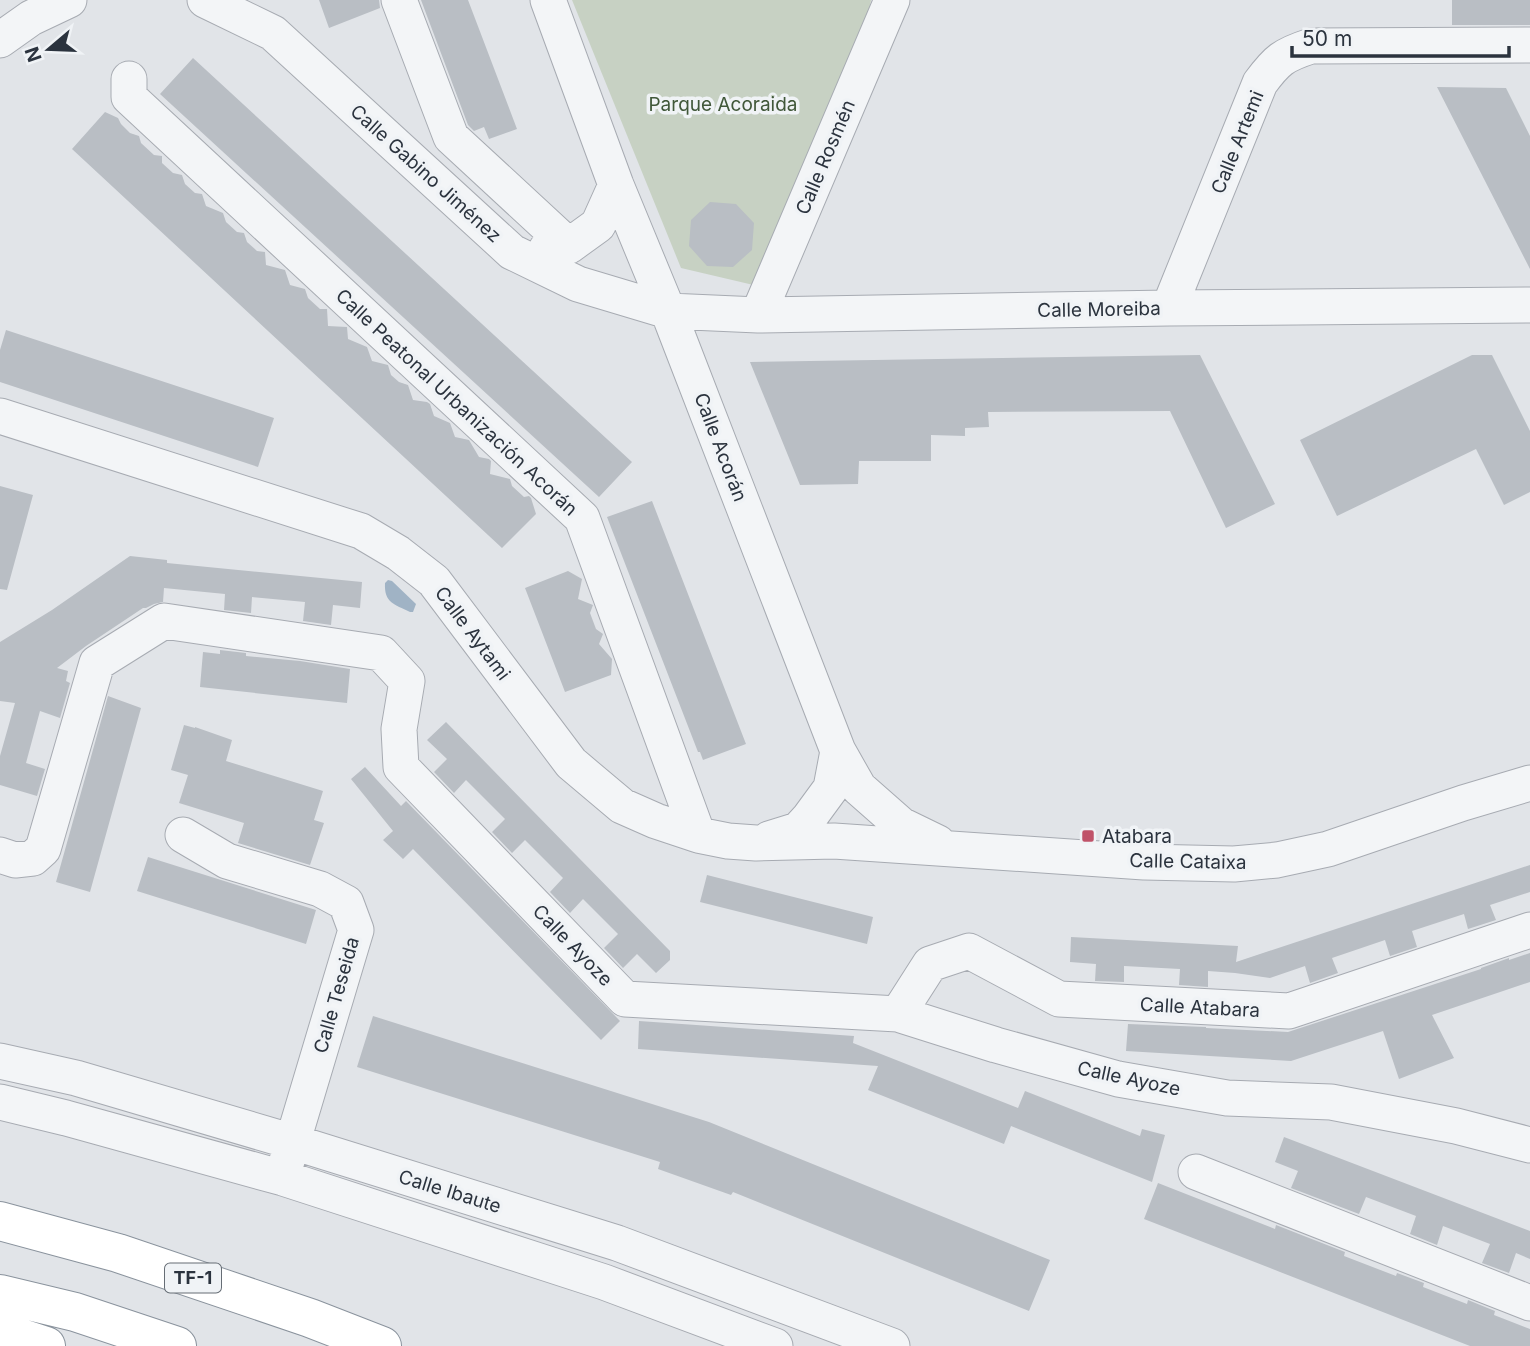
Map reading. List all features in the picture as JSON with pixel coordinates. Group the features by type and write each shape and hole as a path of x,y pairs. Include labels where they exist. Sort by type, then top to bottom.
{"highway":[{"name":"TF-1","path":"0,1222 118,1253 310,1318 382,1346"},
{"path":"0,1294 75,1312 177,1346"},
{"path":"0,1331 47,1346"}],"street":[{"path":"0,40 31,18 69,0"},
{"name":"Calle Gabino Jiménez","path":"205,0 273,33 512,252 578,284 668,311"},
{"path":"399,0 451,137 569,246"},
{"name":"Calle Acorán","path":"548,0 616,185 668,311 838,751 859,789 901,825 951,850"},
{"name":"Calle Rosmén","path":"758,315 892,0"},
{"name":"Calle Artemi","path":"1169,308 1260,83 1275,63 1290,53 1311,46 1530,46"},
{"name":"Calle Peatonal Urbanización Acorán","path":"130,79 129,97 582,518 698,835"},
{"path":"512,252 569,246 598,225 616,185"},
{"name":"Calle Moreiba","path":"668,311 758,315 1530,305"},
{"name":"Calle Aytami","path":"0,416 361,531 389,548 434,581 571,763 622,806 656,821 728,842 834,841"},
{"name":"Calle Ayoze","path":"0,855 15,860 33,858 43,849 97,663 164,621 380,653 407,681 399,729 401,767 625,999 898,1014 1118,1079 1227,1098 1331,1102 1456,1126 1530,1145"},
{"path":"756,843 797,830 810,818 831,788 838,751"},
{"name":"Calle Cataixa","path":"834,841 1144,862 1234,864 1276,860 1328,849 1530,783"},
{"name":"Calle Teseida","path":"183,835 227,861 320,889 345,903 356,930 282,1178"},
{"name":"Calle Atabara","path":"898,1014 930,964 969,950 1059,999 1289,1012 1530,930"},
{"name":"Calle Ibaute","path":"0,1061 76,1078 293,1142 617,1243 892,1346"},
{"name":"Calle Ibaute","path":"0,1102 282,1178 604,1282 775,1346"},
{"path":"1196,1172 1530,1303"}],"green space":[{"name":"Parque Acoraida","path":"572,0 871,0 762,287 681,268"}],"water":[{"path":"388,580 416,604 413,612 388,599 385,583"}],"building":[{"path":"319,0 379,0 380,8 329,28"},
{"path":"421,0 468,0 517,129 489,139 484,127 474,131 468,125"},
{"path":"1452,0 1530,0 1530,25 1452,25"},
{"path":"193,58 632,462 599,497 160,94"},
{"path":"1437,87 1506,88 1530,136 1530,269"},
{"path":"105,112 118,118 130,133 139,136 141,143 154,155 162,156 162,163 173,173 182,175 185,184 195,193 202,194 206,206 223,213 226,222 237,232 244,233 247,242 257,251 265,252 266,265 285,270 290,285 305,289 308,298 320,309 327,309 328,326 347,327 348,339 367,347 372,361 388,365 391,375 408,385 413,400 430,404 434,416 450,423 455,437 469,440 479,457 491,461 490,474 510,479 512,486 524,497 531,498 536,514 502,548 72,149"},
{"path":"710,202 736,204 754,223 752,250 733,267 707,266 689,246 691,220"},
{"path":"6,330 274,418 258,467 0,382 0,350"},
{"path":"1200,355 1275,504 1226,528 1170,411 988,412 989,427 965,428 965,436 931,435 931,461 859,461 858,484 800,485 750,362"},
{"path":"1472,355 1492,355 1530,431 1530,492 1504,505 1476,449 1337,516 1300,440"},
{"path":"0,486 33,495 7,590 0,589"},
{"path":"652,501 746,744 703,760 607,517"},
{"path":"130,556 167,560 167,563 362,582 360,608 333,605 331,625 303,621 305,602 252,597 251,613 224,610 225,594 164,588 163,602 143,608 57,668 68,671 66,681 70,683 60,718 40,711 26,763 45,769 37,796 0,785 0,756 15,703 0,701 0,642"},
{"path":"568,571 582,579 578,599 593,605 590,613 596,629 603,634 599,644 612,659 611,675 565,692 525,588"},
{"path":"220,650 246,653 246,656 350,669 347,703 200,687 203,652 220,654"},
{"path":"108,696 141,708 90,892 56,882"},
{"path":"446,722 670,951 670,960 656,973 637,954 623,968 604,948 618,934 583,899 570,913 550,892 563,878 525,840 512,853 492,832 505,819 466,780 454,793 434,772 447,759 427,740"},
{"path":"184,725 232,740 226,761 323,791 314,820 324,823 310,865 238,843 244,823 179,803 188,775 171,770"},
{"path":"365,767 401,806 406,801 620,1021 601,1040 413,849 403,859 383,840 393,831 351,779"},
{"path":"148,857 316,910 306,944 137,891"},
{"path":"1530,865 1530,892 1490,905 1496,920 1468,929 1464,914 1412,931 1417,947 1390,956 1385,940 1332,958 1338,973 1310,983 1305,966 1270,978 1208,971 1208,987 1179,985 1180,969 1124,966 1124,982 1095,981 1096,964 1070,962 1071,937 1238,946 1236,962"},
{"path":"707,875 873,917 867,944 700,902"},
{"path":"1530,953 1530,982 1432,1015 1454,1058 1399,1079 1383,1031 1291,1061 1126,1051 1128,1024 1288,1032"},
{"path":"373,1016 709,1122 1050,1260 1029,1311 733,1192 731,1195 658,1169 660,1162 357,1067"},
{"path":"639,1021 854,1036 853,1043 1018,1108 1025,1091 1140,1136 1142,1129 1165,1135 1152,1182 1011,1126 1004,1144 868,1090 878,1066 638,1049"},
{"path":"1284,1137 1530,1231 1530,1259 1516,1253 1509,1273 1482,1263 1490,1244 1443,1226 1437,1245 1410,1234 1416,1216 1366,1197 1359,1214 1291,1188 1298,1171 1275,1162"},
{"path":"1158,1183 1275,1229 1276,1225 1345,1252 1344,1256 1396,1276 1397,1273 1424,1283 1423,1287 1467,1304 1468,1300 1495,1311 1494,1315 1530,1329 1530,1346 1470,1346 1144,1219"}],"place":[{"name":"Atabara","path":"1088,836"}]}
